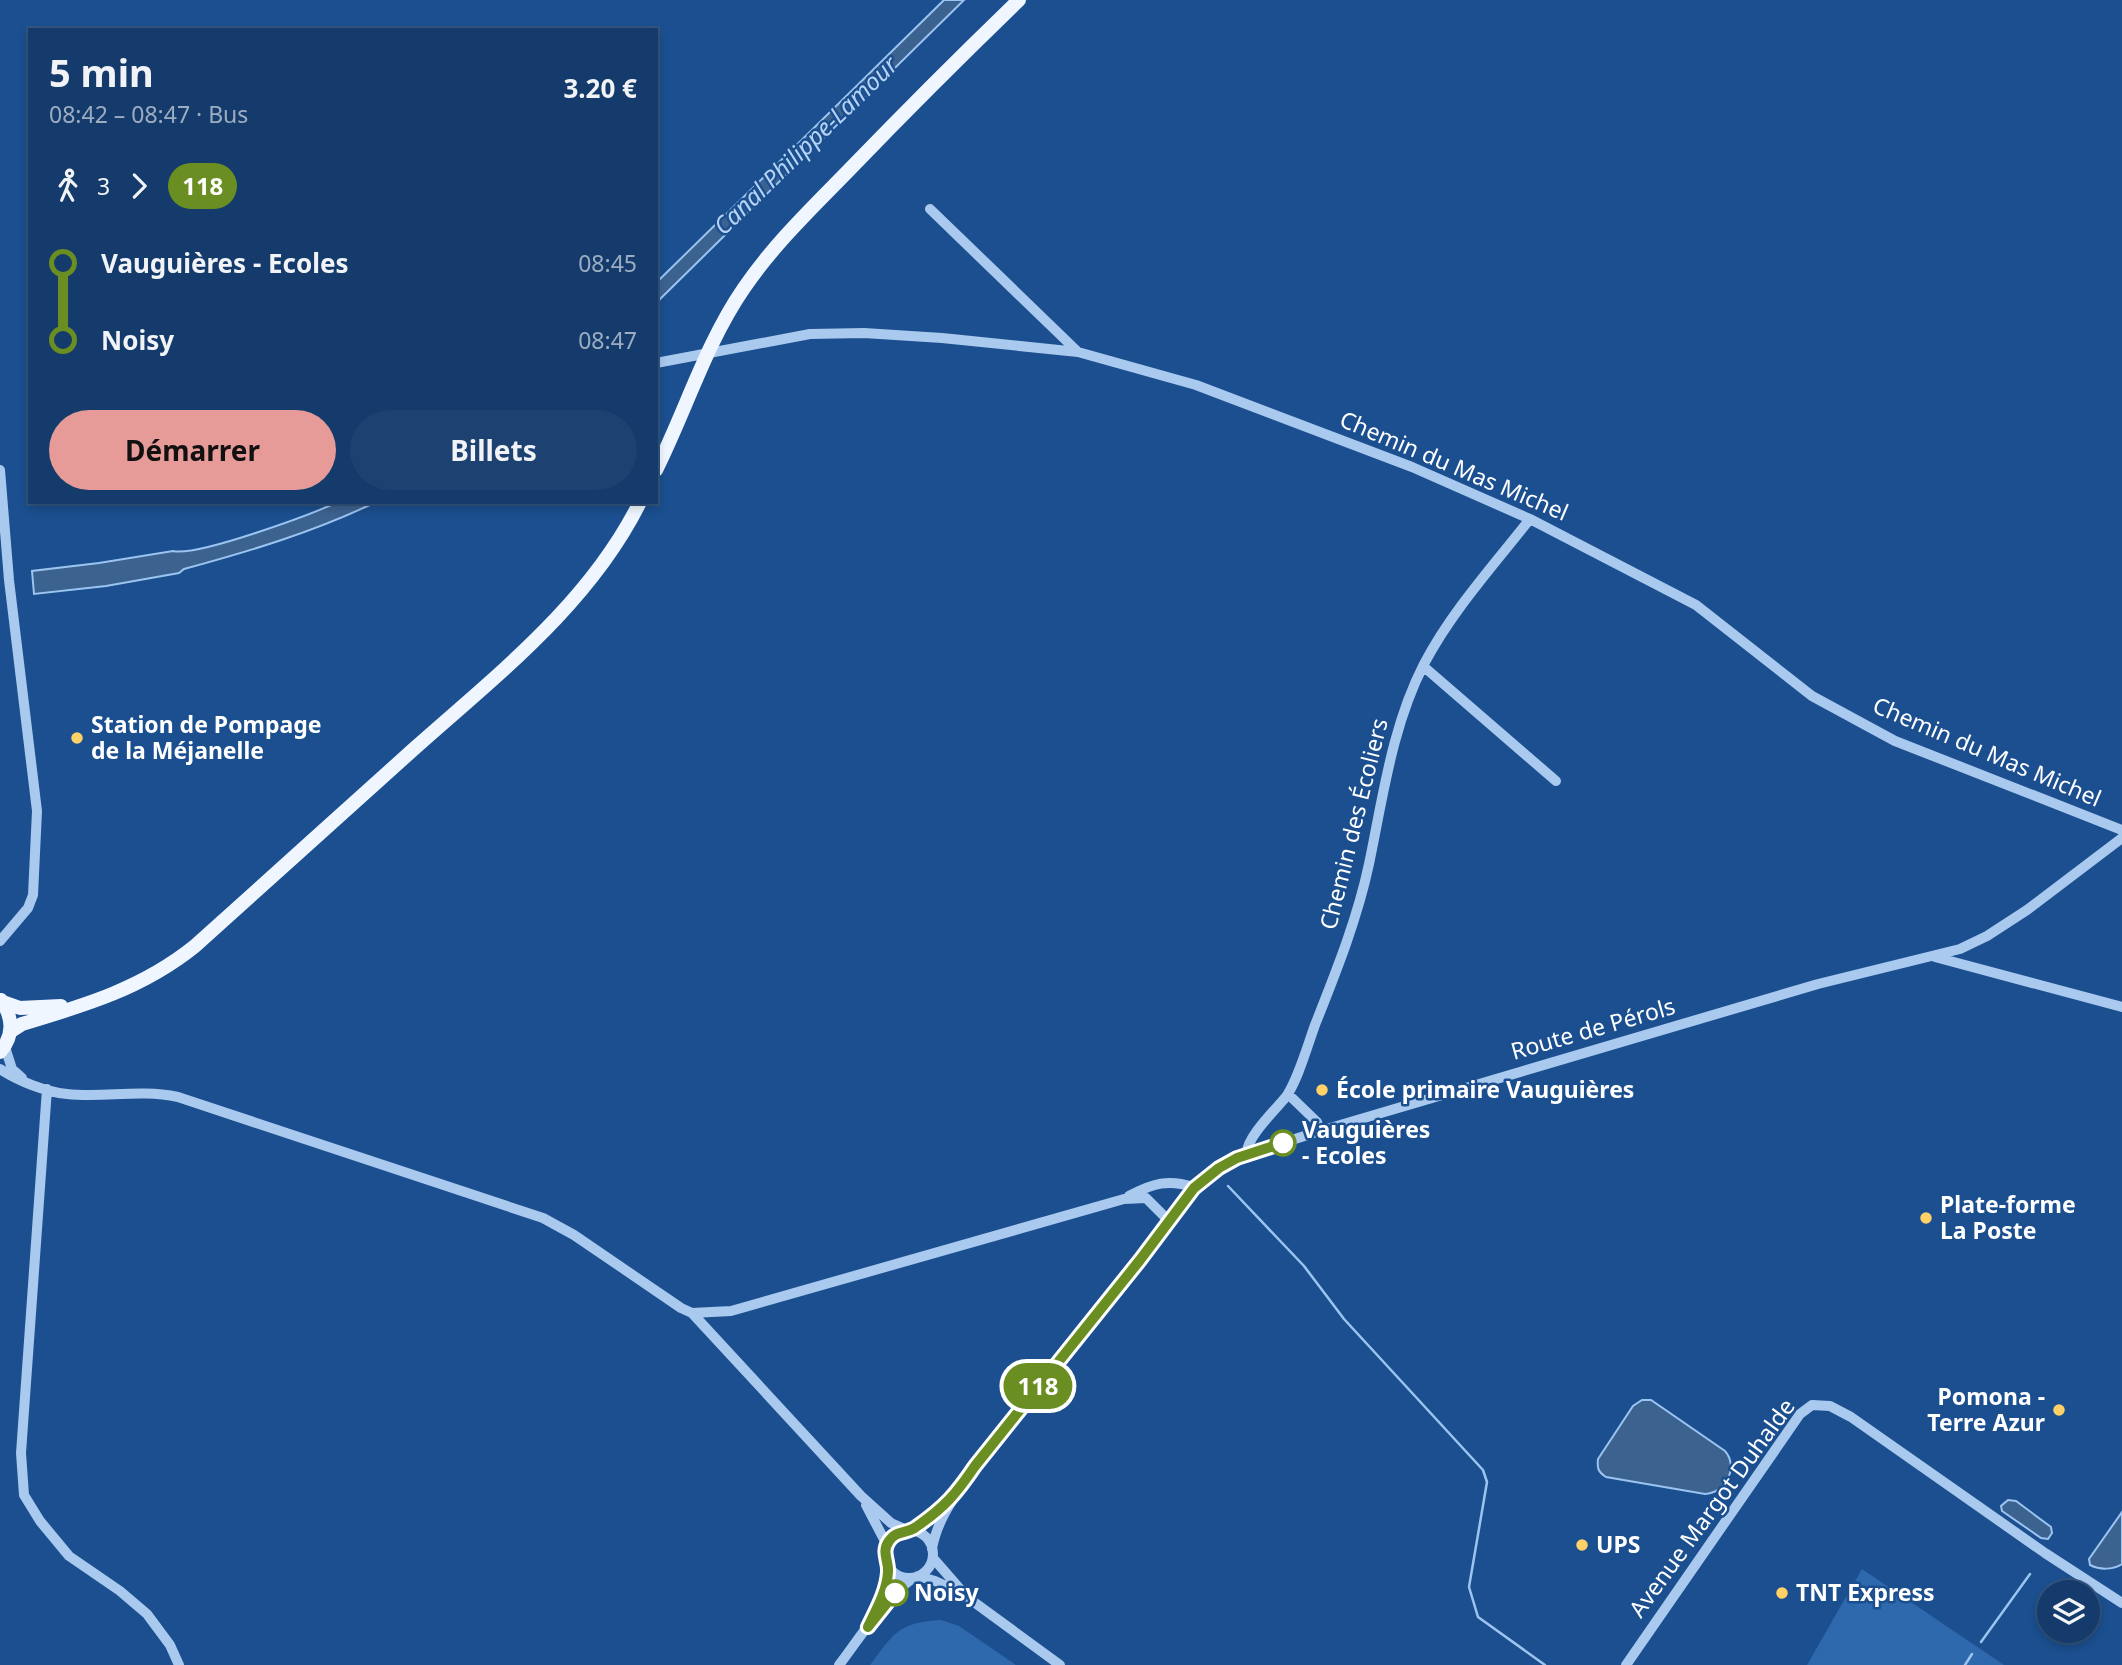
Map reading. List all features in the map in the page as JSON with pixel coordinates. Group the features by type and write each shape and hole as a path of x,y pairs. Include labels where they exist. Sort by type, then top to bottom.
{"main road":[{"path":"658,466 734,303 774,250 942,74 1018,0"},
{"path":"10,1031 22,1024 144,981 169,967 516,657 576,597 615,545 639,504"},
{"path":"1,1000 20,1008 83,1004"},
{"path":"1,1000 11,1021 2,1050"}],"street":[{"path":"930,209 1078,352"},
{"name":"Chemin du Mas Michel","path":"658,363 810,334 863,333 1078,352 1196,385 1412,467 1530,519 1696,605 1812,696 1895,741 2122,830"},
{"path":"0,470 2,527 37,811 33,895 28,908 0,942"},
{"name":"Chemin des Écoliers","path":"1247,1154 1249,1142 1288,1094 1356,918 1382,790 1404,711 1423,666 1451,618 1530,519"},
{"path":"1423,666 1556,781"},
{"name":"Route de Pérols","path":"932,1554 935,1532 953,1498 975,1466 1140,1260 1194,1188 1219,1168 1247,1154 1320,1131 1818,984 1960,949 1987,936 2026,910 2122,838"},
{"path":"1932,957 2122,1007"},
{"path":"2,1050 12,1069 24,1080"},
{"path":"0,1069 47,1089 67,1094 139,1092 178,1097 543,1218 574,1235 692,1313 860,1496 891,1523 925,1537 932,1554 967,1597"},
{"path":"47,1089 20,1452 24,1495 40,1521 69,1556 120,1591 147,1614 170,1645 178,1665"},
{"path":"1288,1094 1317,1122 1320,1131"},
{"path":"692,1313 731,1311 1124,1199 1142,1189 1170,1182 1194,1188"},
{"path":"1124,1199 1146,1198 1169,1221"},
{"name":"Avenue Margot Duhalde","path":"1626,1665 1800,1414 1812,1405 1830,1406 1851,1417 2045,1553 2122,1603"},
{"path":"860,1496 887,1545"},
{"name":"Route de Pérols","path":"910,1530 953,1498"},
{"path":"910,1530 895,1535 887,1545 885,1561 889,1568 900,1577 935,1581 967,1597 1060,1665"},
{"path":"839,1665 900,1587 930,1566 932,1554"},
{"path":"868,1627 880,1601 889,1568"}],"shaded area":[{"path":"1862,1569 2004,1665 1807,1665"},
{"path":"941,1620 959,1626 1016,1665 870,1665 899,1631 916,1623"}],"water":[{"name":"Canal Philippe-Lamour","path":"944,0 964,0 658,301 658,281"},
{"path":"333,504 372,504 305,532 184,569 179,573 106,586 34,594 32,571 205,548"},
{"path":"1642,1400 1651,1400 1725,1451 1731,1464 1730,1471 1719,1489 1705,1494 1606,1477 1601,1473 1598,1459 1633,1406"},
{"path":"2008,1500 2016,1501 2051,1527 2052,1533 2048,1539 2041,1538 2002,1511 2001,1506"},
{"path":"2122,1512 2122,1564 2106,1569 2090,1565 2089,1559"}],"waterway":[{"path":"1228,1186 1304,1266 1344,1319 1483,1470 1487,1482 1469,1587 1478,1617 1545,1665"},
{"path":"1981,1642 2030,1574"},
{"path":"1965,1665 1972,1654"}],"bus line":[{"name":"118","path":"895,1593 868,1627 887,1583 889,1568 885,1553 890,1539 901,1532 912,1531 953,1498 975,1466 1140,1260 1194,1188 1237,1158 1283,1143"}],"place":[{"name":"Station de Pompage de la Méjanelle","path":"77,738"},
{"name":"École primaire Vauguières","path":"1322,1090"},
{"name":"Vauguières - Ecoles","path":"1283,1143"},
{"name":"Plate-forme La Poste","path":"1926,1218"},
{"name":"Pomona - Terre Azur","path":"2059,1410"},
{"name":"UPS","path":"1582,1545"},
{"name":"Noisy","path":"895,1593"},
{"name":"TNT Express","path":"1782,1593"}]}
